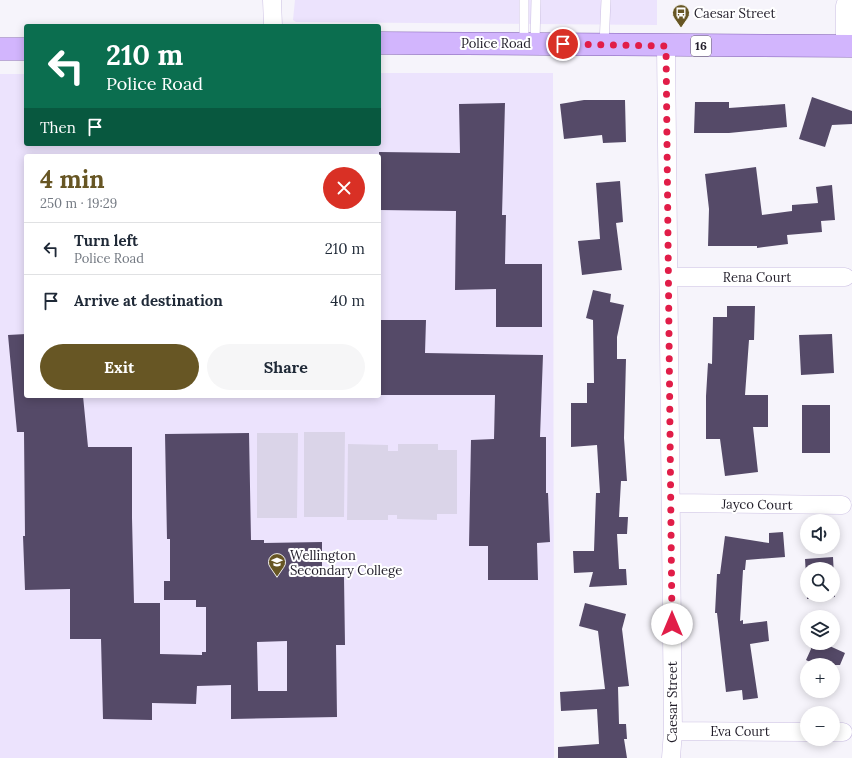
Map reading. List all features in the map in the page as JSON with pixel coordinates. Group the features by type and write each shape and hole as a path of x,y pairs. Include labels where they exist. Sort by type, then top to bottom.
{"main road":[{"name":"Police Road","path":"381,43 848,46"},
{"path":"0,49 24,48"}],"street":[{"path":"272,0 273,24"},
{"path":"847,0 845,6 848,46"},
{"name":"Caesar Street","path":"666,46 673,731 671,758"},
{"name":"Rena Court","path":"669,277 844,277"},
{"name":"Jayco Court","path":"671,503 842,506"},
{"name":"Eva Court","path":"673,731 800,732"}],"lane":[{"path":"524,0 529,43"},
{"path":"529,43 536,0"},
{"path":"604,45 606,0"}],"shaded area":[{"path":"295,0 657,0 657,25 296,22 293,20"},
{"name":"Wellington Secondary College","path":"381,73 553,73 554,758 0,758 0,74 24,74 24,146 381,146"},
{"path":"304,432 345,432 344,517 304,517"},
{"path":"257,433 298,433 297,518 257,518"},
{"path":"348,444 388,445 388,451 398,451 398,444 438,444 438,450 457,450 457,514 437,514 437,520 397,519 397,515 388,515 388,520 347,520"}],"building":[{"path":"812,97 852,111 852,124 832,125 825,147 799,139"},
{"path":"584,100 625,100 626,142 603,143 602,135 564,139 560,104"},
{"path":"695,102 729,102 729,108 785,104 787,127 729,133 694,133"},
{"path":"505,103 502,215 506,215 505,264 542,264 542,327 496,327 496,289 455,290 456,211 381,210 381,154 379,154 379,152 460,153 459,104"},
{"path":"756,167 762,215 792,211 792,205 818,203 816,187 832,185 835,220 821,221 822,232 787,235 788,244 757,248 757,246 708,246 709,209 705,174"},
{"path":"620,181 623,222 616,223 622,270 582,275 578,241 600,239 596,183"},
{"path":"593,290 611,294 610,302 624,305 617,337 617,359 626,359 624,438 627,481 621,481 619,517 628,517 627,534 617,534 619,569 626,569 627,585 589,587 593,572 574,573 573,551 594,551 596,493 600,493 597,445 571,447 571,403 587,403 587,383 594,383 593,320 586,318"},
{"path":"727,306 755,306 754,340 749,340 745,395 768,395 768,427 753,427 758,472 725,476 720,439 706,439 706,396 708,363 712,364 713,317 727,317"},
{"path":"381,320 426,320 425,353 543,355 540,437 546,437 546,493 548,493 550,542 537,543 538,580 488,580 488,546 469,546 471,440 494,439 495,395 381,395"},
{"path":"24,334 24,398 83,398 88,447 132,447 134,603 160,603 160,654 202,655 202,652 206,652 206,607 196,607 196,600 164,600 164,581 170,581 170,539 167,539 165,434 249,433 251,540 264,540 264,543 322,542 322,577 344,577 345,645 336,645 337,717 231,719 231,685 197,686 196,704 152,703 152,720 103,719 101,639 70,639 70,589 25,590 23,536 25,536 24,432 17,432 8,335","holes":["287,641 287,691 258,691 257,642"]},
{"path":"832,334 834,373 801,375 799,335"},
{"path":"802,405 830,405 830,453 802,453"},
{"path":"783,532 785,557 746,560 745,570 743,570 740,621 743,620 743,624 767,621 769,641 750,644 758,698 743,700 742,690 726,692 717,613 715,613 717,574 720,574 725,536 769,543 769,533"},
{"path":"833,557 833,562 805,562 805,559"},
{"path":"585,603 626,614 622,629 629,686 618,687 619,724 626,724 627,739 624,739 627,758 558,758 558,747 599,744 597,709 561,711 560,692 605,689 598,631 579,626"},
{"path":"811,650 838,650 845,653 840,665 840,658 807,658"}],"place":[{"name":"Caesar Street","path":"681,28"},
{"name":"Wellington Secondary College","path":"277,577"}],"route":[{"path":"563,44 666,46 672,624"}]}
